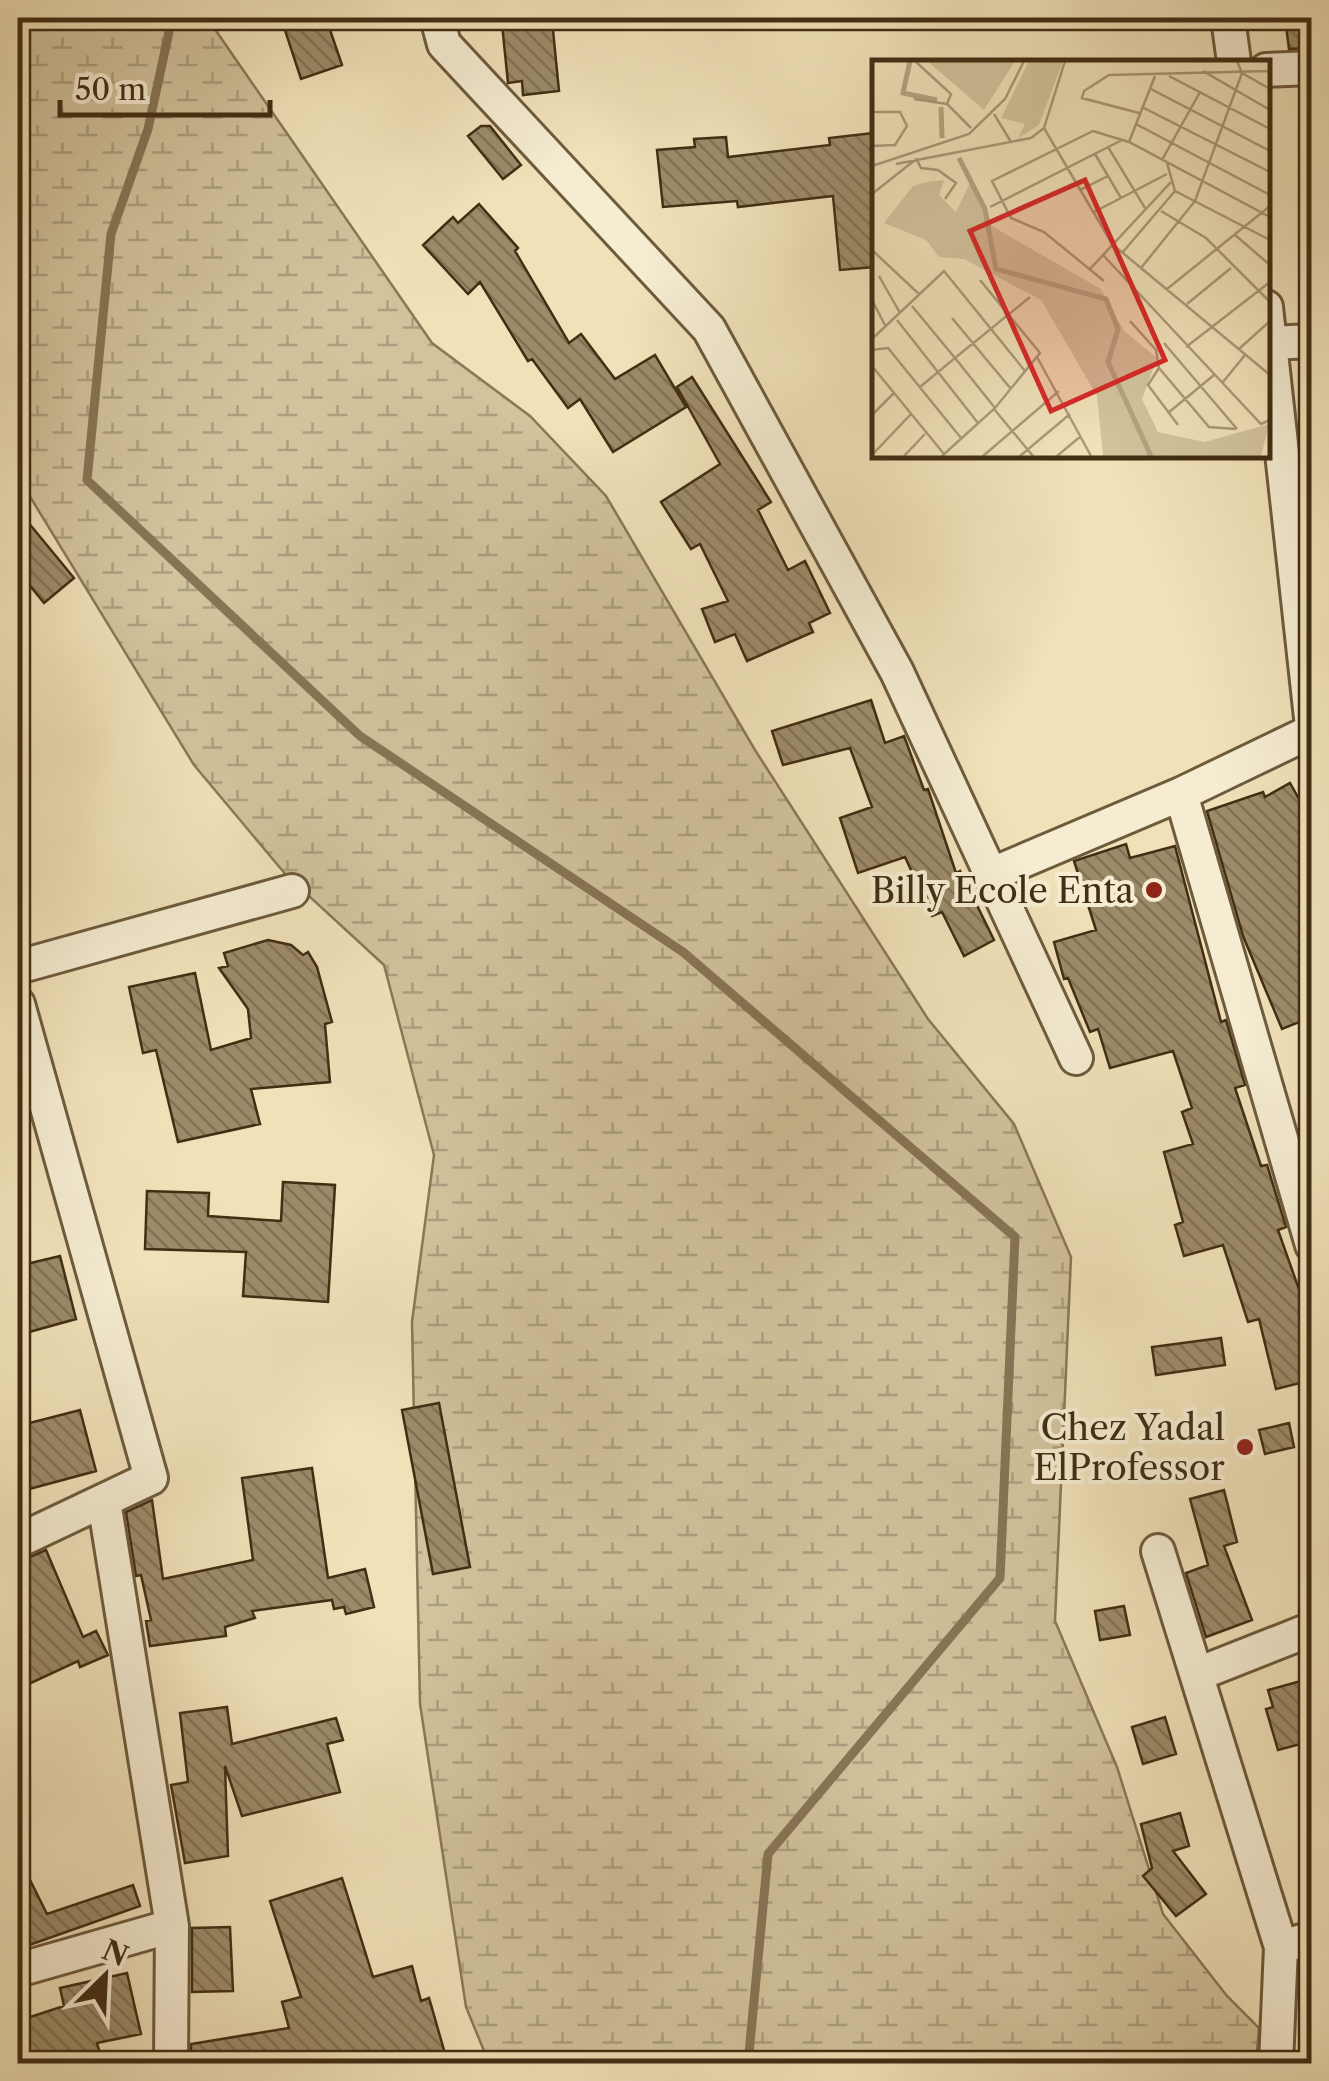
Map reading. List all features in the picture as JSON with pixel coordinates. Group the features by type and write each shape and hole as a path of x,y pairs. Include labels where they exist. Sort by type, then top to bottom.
{"street":[{"path":"437,18 444,44 709,329 898,672 1076,1058"},
{"path":"1228,18 1234,60"},
{"path":"1269,70 1312,68"},
{"path":"990,874 1181,794 1312,729 1269,326"},
{"path":"1272,344 1312,341"},
{"path":"1181,794 1312,1245"},
{"path":"18,967 292,891"},
{"path":"18,1004 151,1478 18,1541"},
{"path":"104,1501 172,1926 171,2064"},
{"path":"1158,1551 1198,1674 1296,1942 1276,2064"},
{"path":"1198,1674 1312,1629"},
{"path":"18,1970 172,1926"}],"green space":[{"path":"18,18 214,18 212,25 432,343 530,416 606,496 755,750 928,1019 1014,1124 1071,1257 1055,1621 1117,1767 1163,1914 1227,1996 1259,2028 1256,2063 489,2063 466,2007 420,1704 412,1322 434,1155 384,965 286,875 194,765 18,477"}],"building":[{"path":"281,18 326,18 342,65 301,79"},
{"path":"1285,18 1312,18 1312,48 1289,49"},
{"path":"552,20 559,91 523,95 522,81 508,83 502,24"},
{"path":"481,126 490,126 521,165 503,179 468,136"},
{"path":"872,133 872,267 840,270 833,196 738,207 737,201 663,207 657,150 695,147 694,139 726,137 728,157 830,145 829,138"},
{"path":"479,204 518,248 515,251 569,343 581,334 615,379 655,355 686,407 613,452 580,399 568,408 532,359 528,361 480,282 468,294 423,245 453,217 458,223"},
{"path":"692,377 771,502 758,510 788,570 805,561 830,613 809,623 813,632 747,661 735,634 715,642 702,609 728,601 700,544 691,549 661,502 720,464 677,387"},
{"path":"18,510 74,578 44,603 18,571"},
{"path":"871,700 885,743 904,736 924,790 928,789 956,873 960,871 994,940 964,956 942,912 932,916 905,857 858,873 840,818 872,807 850,748 783,765 772,731"},
{"path":"1290,783 1312,822 1312,1017 1282,1029 1243,936 1207,811 1263,792 1265,797"},
{"path":"1126,844 1130,858 1175,846 1221,1022 1226,1020 1245,1085 1235,1088 1261,1166 1267,1165 1286,1227 1278,1230 1312,1326 1312,1380 1276,1389 1259,1319 1248,1322 1223,1245 1184,1256 1175,1225 1183,1222 1164,1152 1193,1144 1182,1112 1192,1108 1173,1051 1110,1068 1098,1029 1090,1032 1068,978 1064,979 1054,942 1096,930 1074,861"},
{"path":"268,940 291,945 303,955 308,952 317,967 332,1022 325,1024 330,1082 251,1089 260,1124 178,1142 156,1050 143,1053 129,987 195,973 211,1050 251,1038 248,1009 219,968 228,966 224,953"},
{"path":"283,1182 335,1185 328,1302 243,1296 246,1252 145,1249 147,1191 209,1193 208,1216 281,1221"},
{"path":"60,1256 76,1319 18,1335 18,1266"},
{"path":"1221,1338 1225,1365 1156,1375 1152,1347"},
{"path":"439,1403 470,1567 433,1574 402,1410"},
{"path":"80,1410 96,1471 18,1492 18,1426"},
{"path":"1289,1423 1294,1447 1265,1454 1259,1430"},
{"path":"312,1468 328,1578 365,1569 374,1607 346,1614 344,1607 334,1609 332,1600 252,1611 255,1618 225,1627 226,1636 150,1646 146,1621 151,1620 141,1575 136,1576 126,1512 152,1500 163,1579 253,1560 242,1478"},
{"path":"1224,1490 1237,1542 1224,1546 1252,1620 1206,1637 1186,1573 1208,1565 1190,1499"},
{"path":"46,1550 83,1637 96,1631 108,1655 80,1667 78,1661 18,1689 18,1612 30,1607 18,1579 18,1562"},
{"path":"1124,1606 1130,1635 1100,1640 1095,1611"},
{"path":"1312,1678 1312,1741 1278,1750 1266,1709 1273,1707 1268,1690"},
{"path":"227,1707 232,1744 336,1718 343,1740 327,1744 340,1792 242,1816 225,1766 228,1856 185,1863 171,1785 188,1782 180,1713"},
{"path":"1165,1717 1176,1754 1143,1764 1132,1727"},
{"path":"1180,1813 1189,1846 1173,1851 1206,1894 1176,1916 1143,1876 1152,1868 1141,1824"},
{"path":"18,1856 47,1914 133,1885 140,1906 18,1949"},
{"path":"342,1878 373,1977 412,1966 421,2001 429,1998 448,2064 306,2064 304,2056 279,2064 191,2064 191,2044 289,2028 282,2002 301,1997 270,1901"},
{"path":"230,1927 233,1991 192,1992 192,1928"},
{"path":"127,1973 141,2034 97,2043 103,2064 18,2064 18,2021 64,2006 60,1988"}],"waterway":[{"path":"172,18 148,129 111,234 87,480 360,736 683,952 1015,1237 1000,1578 768,1854 748,2064"}],"place":[{"name":"Billy Ecole Enta","path":"1154,890"},
{"name":"Chez Yadal ElProfessor","path":"1245,1447"}]}
